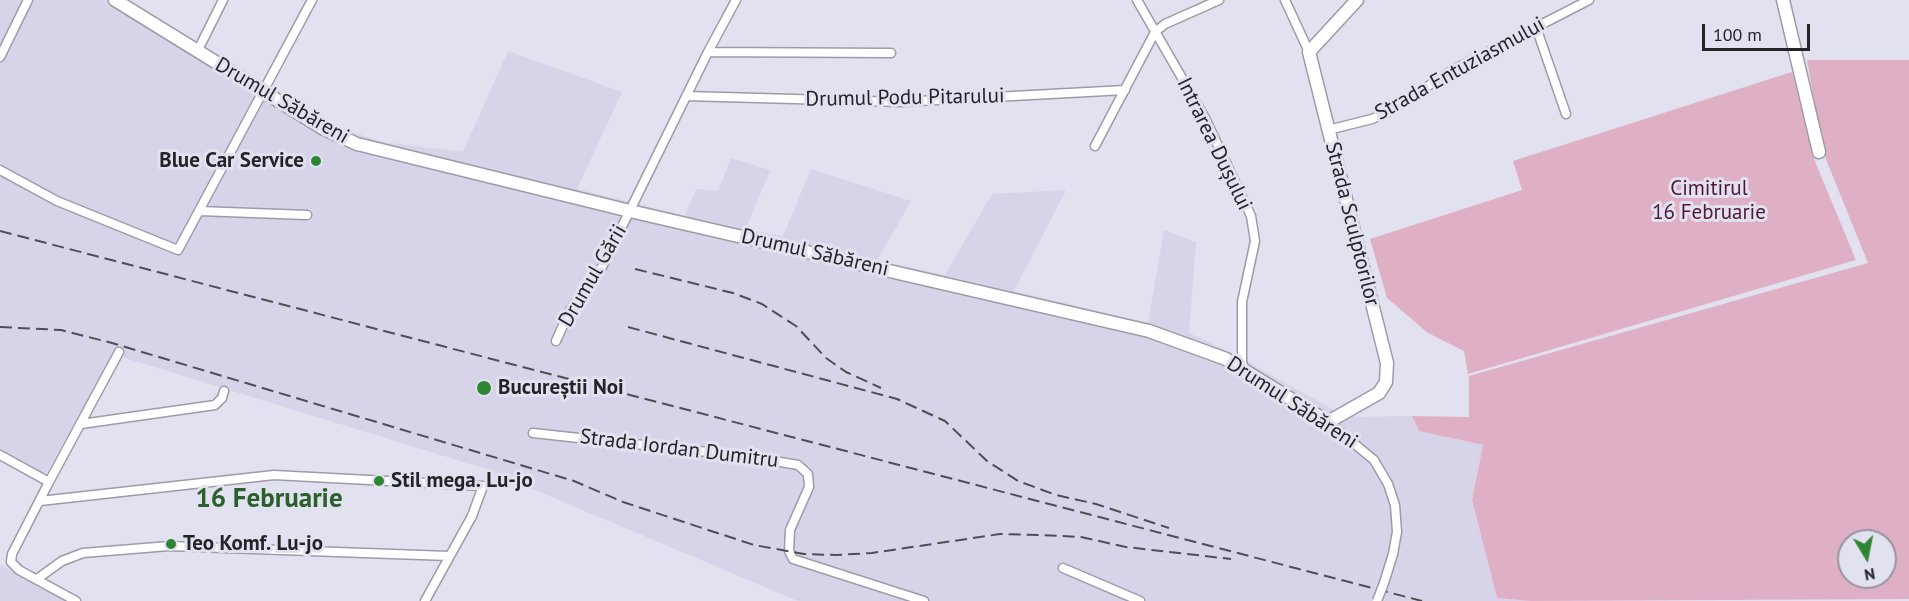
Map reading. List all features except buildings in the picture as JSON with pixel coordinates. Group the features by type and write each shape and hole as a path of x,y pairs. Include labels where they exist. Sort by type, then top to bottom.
{"main road":[{"name":"Drumul Săbăreni","path":"115,0 324,129 357,144 630,211 1149,331 1190,344 1244,368 1328,422"},
{"path":"1309,52 1357,0"},
{"path":"1783,0 1819,152"},
{"name":"Strada Sculptorilor","path":"1309,52 1387,363 1386,382 1379,393 1328,422"}],"street":[{"path":"0,57 28,0"},
{"path":"196,51 223,0"},
{"path":"0,170 57,201 178,250 312,0"},
{"name":"Drumul Gării","path":"556,341 570,310 602,267 736,0"},
{"name":"Intrarea Dușului","path":"1137,0 1205,118 1251,216 1255,241 1242,302 1242,362 1244,368"},
{"path":"1095,146 1155,32 1165,24 1219,0"},
{"name":"Strada Sculptorilor","path":"1285,0 1309,52"},
{"name":"Strada Entuziasmului","path":"1328,130 1372,119 1390,111 1451,70 1589,0"},
{"path":"1536,27 1566,114"},
{"path":"708,52 891,53"},
{"name":"Drumul Podu Pitarului","path":"686,96 901,102 1125,90"},
{"path":"199,211 307,215"},
{"path":"76,601 15,568 10,559 119,352"},
{"path":"81,424 215,405 222,398 224,391"},
{"name":"Drumul Săbăreni","path":"1328,422 1374,460 1388,484 1395,505 1397,532 1394,554 1377,601"},
{"name":"Strada Iordan Dumitru","path":"533,433 747,457 798,465 808,474 809,487 790,530 789,551 793,559 924,601"},
{"path":"0,455 50,482"},
{"path":"40,501 274,475 483,486 472,516 425,601"},
{"path":"37,579 62,561 83,553 169,546 449,556"},
{"path":"1063,568 1140,601"}],"shaded area":[{"path":"0,0 121,0 266,90 336,127 383,142 463,152 508,51 622,92 577,189 685,216 696,189 718,191 731,158 770,170 746,229 783,236 811,169 911,201 877,261 945,275 992,194 1066,190 1014,291 1148,323 1164,230 1196,242 1189,333 1234,354 1346,417 1412,416 1420,431 1483,445 1472,500 1497,598 1530,601 798,601 483,468 115,355 44,476 0,451"},
{"path":"0,565 66,601 0,601"}],"green space":[{"path":"1807,60 1909,60 1909,599 1530,601 1497,598 1472,500 1483,445 1419,431 1412,416 1469,417 1469,376 1868,263 1823,152"},
{"name":"Cimitirul 16 Februarie","path":"1792,72 1816,164 1856,260 1468,374 1464,351 1428,333 1387,298 1370,239 1522,190 1513,161"}],"railway":[{"path":"0,231 1422,601"},
{"path":"635,269 733,293 762,304 796,326 826,358 846,372 881,388"},
{"path":"0,327 61,330 112,343 574,481 623,502 754,545 804,554 836,555 872,553 1000,534 1040,535 1081,537 1126,547 1231,559"},
{"path":"628,327 897,399 945,421 987,461 1018,481 1056,495 1096,504 1169,528"}],"place":[{"name":"Blue Car Service","path":"316,161"},
{"name":"Bucureștii Noi","path":"484,388"},
{"name":"Stil mega. Lu-jo","path":"379,481"},
{"name":"Teo Komf. Lu-jo","path":"171,544"}],"district":[{"name":"16 Februarie","path":"269,499"}]}
